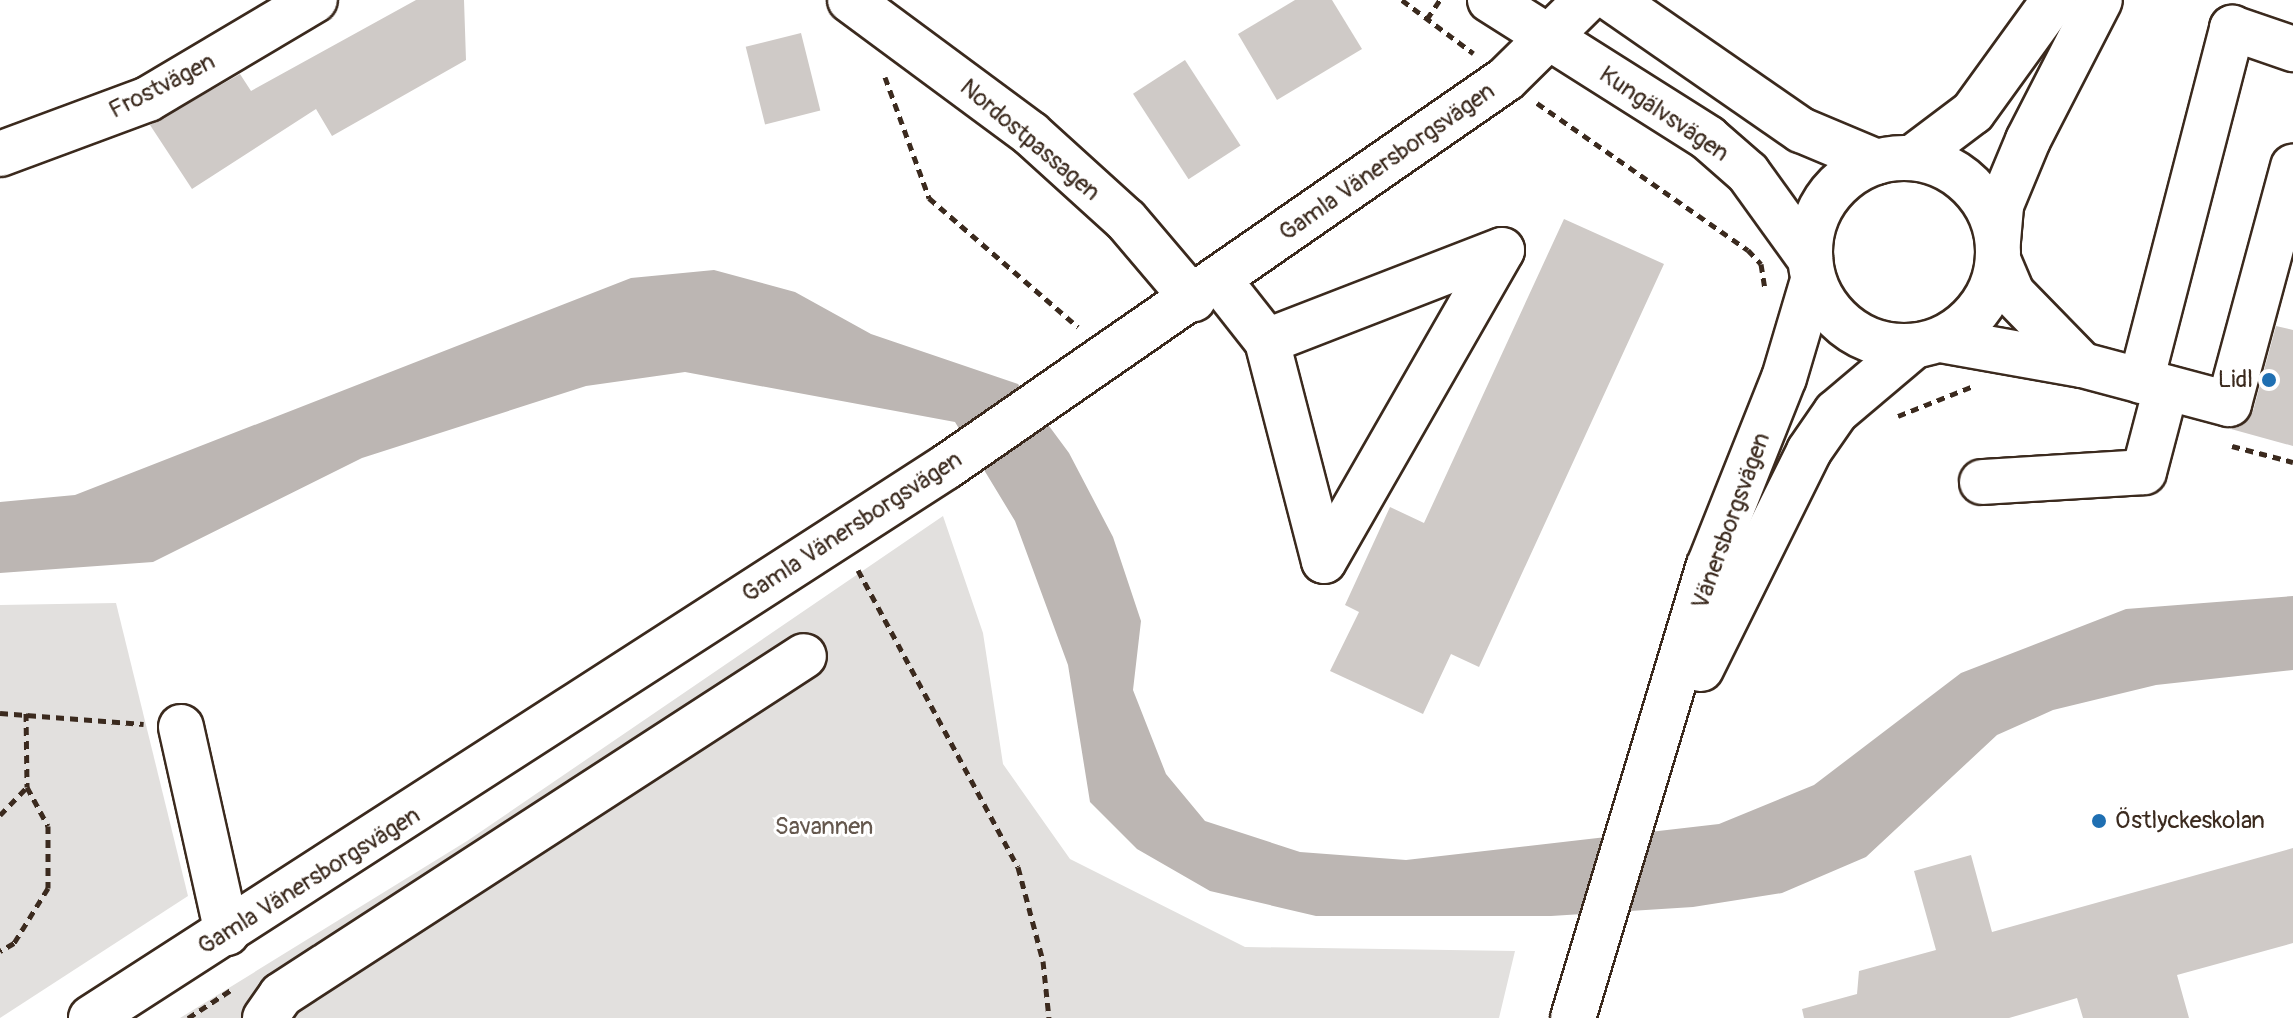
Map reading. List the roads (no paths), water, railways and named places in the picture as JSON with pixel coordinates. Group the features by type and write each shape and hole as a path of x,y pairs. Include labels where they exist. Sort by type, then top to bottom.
{"main road":[{"name":"Frostvägen","path":"0,154 148,99 315,0"},
{"name":"Nordostpassagen","path":"850,0 1031,134 1267,341"},
{"name":"Kungälvsvägen","path":"1490,0 1708,138 1748,173 1811,269"},
{"name":"Gamla Vänersborgsvägen","path":"91,1018 946,467 1067,380 1112,354 1506,79 1550,39 1586,0"},
{"path":"1613,0 1788,122 1894,160 1933,162 1970,184 1984,201 2012,293 2082,365"},
{"path":"2054,0 1973,112 1894,160 1853,172 1819,209 1811,269 1828,308 1852,331 1881,345 1928,343 2082,365 2229,404 2293,166"},
{"path":"1928,343 1981,308 1999,252 2001,205 2028,140 2100,0"},
{"path":"1982,482 2144,472 2154,384 2232,28 2293,49"},
{"path":"1502,250 1324,561 1267,341 1437,272 1502,250"},
{"name":"Vänersborgsvägen","path":"1573,1018 1585,970 1654,765 1709,566 1784,378 1811,269"},
{"name":"Vänersborgsvägen","path":"1654,765 1809,451 1851,397 1928,343"},
{"path":"265,1018 281,995 804,656"},
{"path":"181,727 227,933"}],"place":[{"name":"Lidl","path":"2269,380"},
{"name":"Östlyckeskolan","path":"2099,821"}],"park label":[{"name":"Savannen","path":"824,827"}]}
